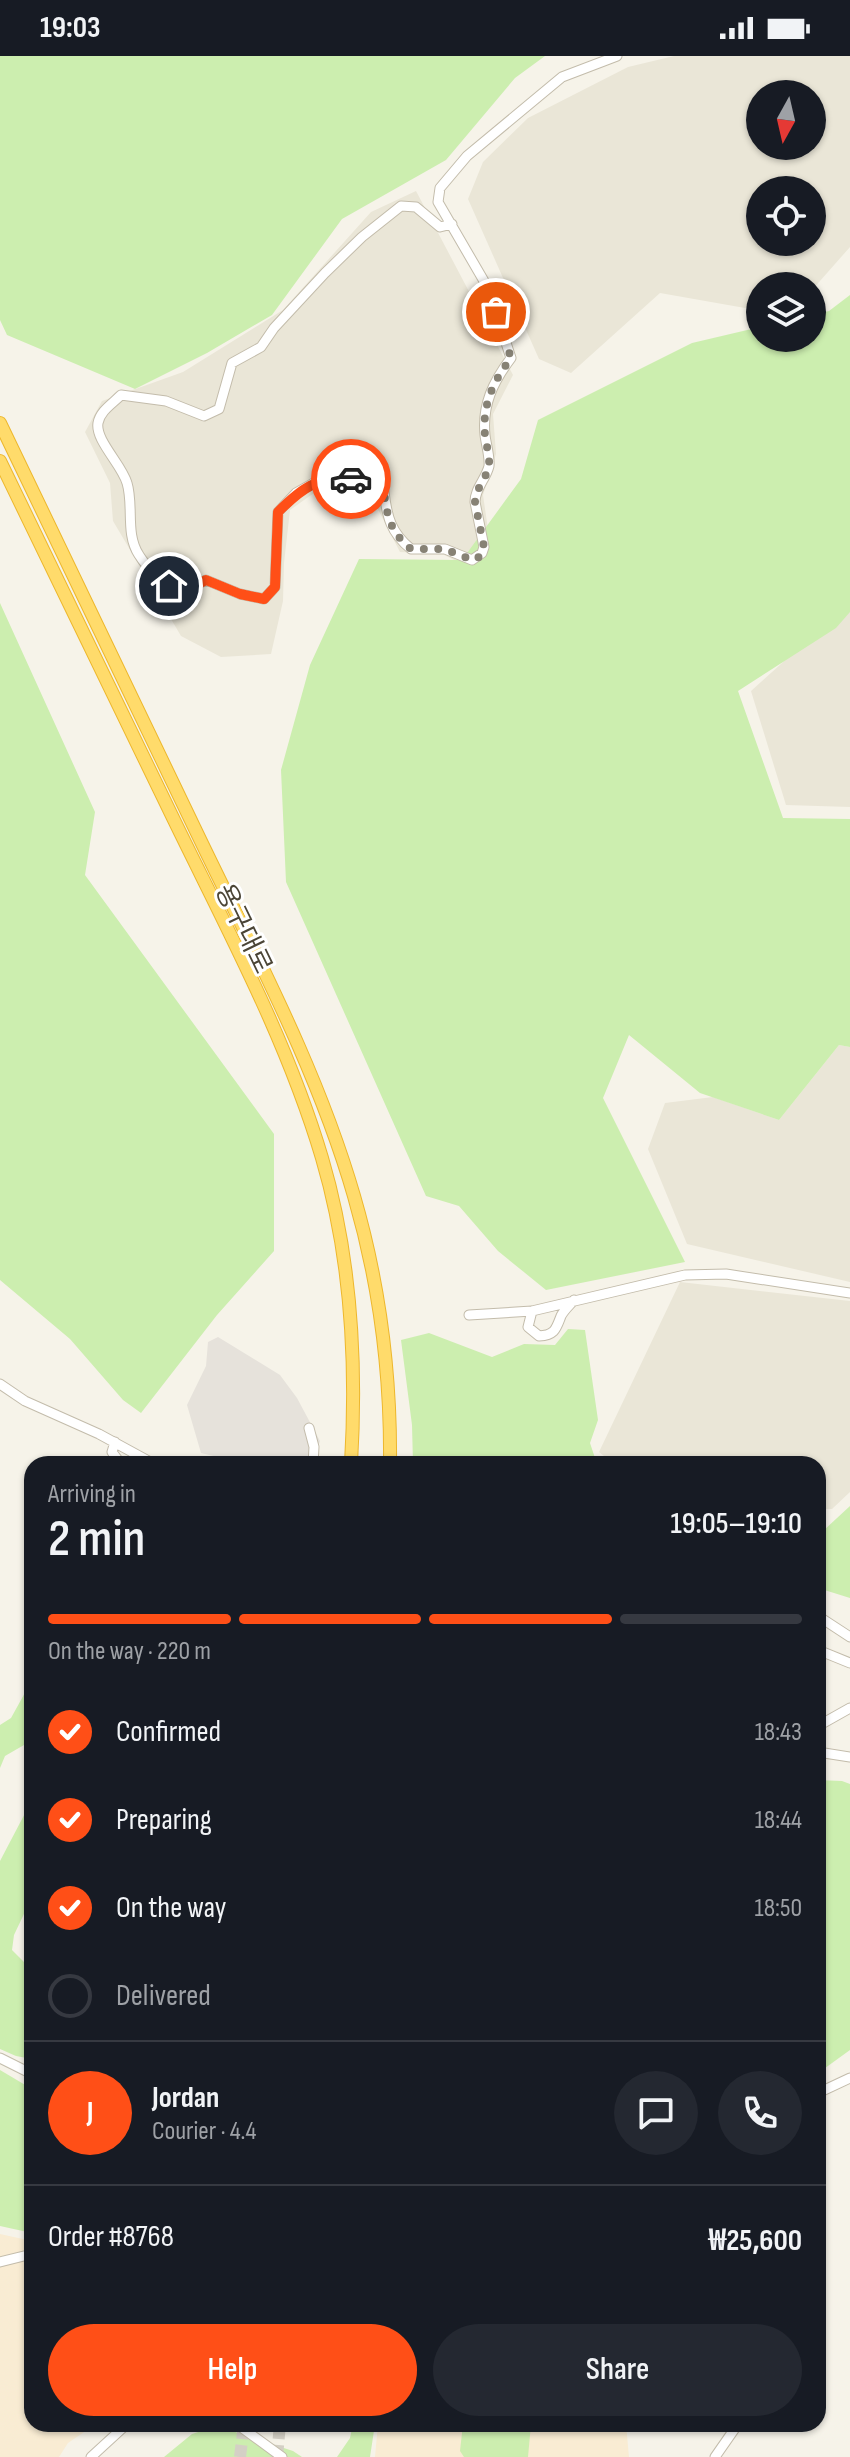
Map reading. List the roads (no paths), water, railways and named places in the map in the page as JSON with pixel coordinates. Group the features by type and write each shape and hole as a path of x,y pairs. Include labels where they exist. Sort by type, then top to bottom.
{"highway":[{"name":"용구대로","path":"0,423 287,1020 328,1118 354,1196 372,1268 386,1376 390,1456"},
{"name":"용구대로","path":"0,461 262,1001 306,1109 333,1200 344,1263 353,1367 351,1456"}],"street":[{"path":"452,224 440,227 416,207 401,206 362,237 284,317 261,347 232,363 219,409 204,416 166,401 121,395 102,412 97,426 101,439 127,483 131,530 138,554 169,586 186,594 206,580 240,594 264,599 275,587 278,512 296,493 319,480 369,480 384,492 390,527 398,539 411,549 445,549 472,560 482,553 484,547 475,494 489,466 483,417 487,398 499,373 511,358 488,288 452,224 438,202 440,188 467,156 562,77 617,56"},
{"path":"469,1315 532,1311 685,1275 726,1274 850,1293"},
{"path":"532,1311 528,1327 539,1336 549,1336 558,1328 562,1313 574,1300"},
{"path":"0,1384 25,1401 140,1456"},
{"path":"309,1428 313,1456"},
{"path":"115,1442 112,1452 115,1456"},
{"path":"826,1621 850,1637"},
{"path":"826,1653 850,1663"},
{"path":"826,1722 850,1708"},
{"path":"826,1753 850,1757"},
{"path":"4,2060 24,2064"},
{"path":"4,2060 24,2070"},
{"path":"826,2089 850,2078"},
{"path":"0,2262 24,2256"},
{"path":"91,2457 118,2432"},
{"path":"248,2432 282,2457"},
{"path":"715,2457 732,2432"}],"tunnel":[{"path":"240,2457 243,2432"},
{"path":"277,2457 279,2432"}]}
